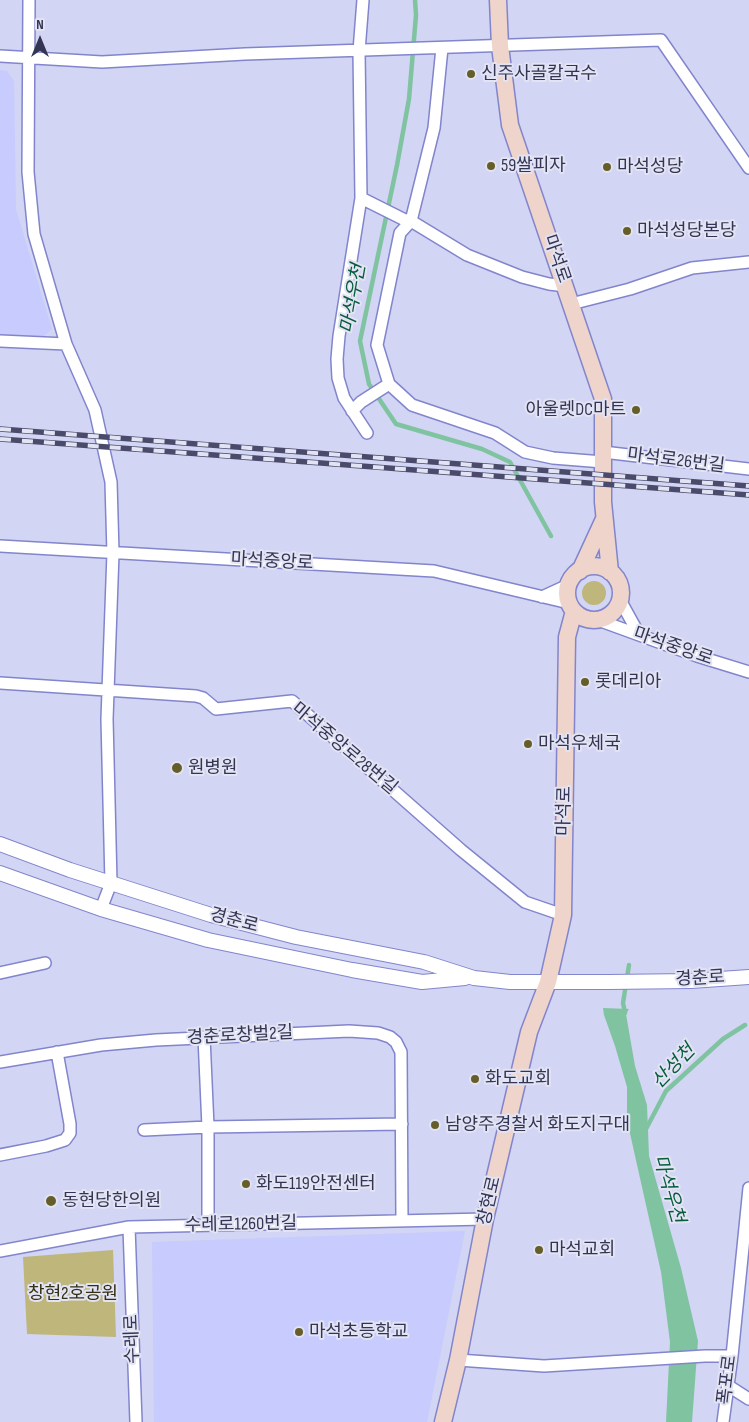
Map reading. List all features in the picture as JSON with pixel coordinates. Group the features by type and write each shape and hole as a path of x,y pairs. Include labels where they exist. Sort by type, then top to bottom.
{"main road":[{"name":"마석로","path":"498,0 500,46 510,125 566,286 602,399 604,519 610,572"},
{"path":"580,571 604,519"},
{"path":"595,567 610,572 619,584 620,600 612,613 598,620 589,620 581,617 571,607 567,594 568,585 575,574 595,567"},
{"name":"마석로","path":"548,982 563,915 567,637 571,607"},
{"name":"창현로","path":"443,1422 458,1360 485,1219 530,1032 548,982"}],"street":[{"path":"29,0 27,116 30,199 34,234 66,344 95,410 112,482 113,553 107,691 111,883 101,909"},
{"path":"363,0 359,51 361,198 337,359 338,378 344,398 367,433"},
{"path":"0,56 102,62 246,54 661,40 749,168"},
{"path":"352,411 361,402 386,386 377,345 400,233 407,220 434,128 442,48"},
{"path":"361,198 407,220 467,255 522,277 566,286"},
{"path":"571,304 630,289 692,268 749,262"},
{"path":"0,340 66,344"},
{"name":"마석로26번길","path":"386,386 412,405 495,433 525,452 553,458 603,457 749,469"},
{"name":"마석중앙로","path":"0,546 434,571 542,597 571,607"},
{"path":"542,597 568,585"},
{"path":"620,600 636,629 648,639"},
{"name":"마석중앙로","path":"598,620 648,639 749,672"},
{"name":"마석중앙로28번길","path":"0,683 196,696 203,698 216,708 292,701 461,850 525,902 563,915"},
{"name":"경춘로","path":"0,844 70,870 211,915 296,938 424,962 474,978"},
{"name":"경춘로","path":"0,873 101,909 208,940 352,970 422,982 474,978 510,982 608,982 749,977"},
{"path":"0,972 45,963"},
{"name":"경춘로창벌2길","path":"0,1062 101,1045 204,1038 350,1031 378,1033 390,1037 396,1042 401,1052 402,1221"},
{"path":"204,1038 208,1127 208,1226"},
{"path":"0,1155 46,1146 64,1140 70,1133 57,1052"},
{"path":"144,1130 208,1127 402,1124"},
{"name":"폭포로","path":"723,1422 732,1356 749,1188"},
{"name":"수레로1260번길","path":"0,1251 129,1227 485,1219"},
{"name":"수레로","path":"129,1227 136,1422"},
{"path":"458,1360 544,1366 732,1356"},
{"path":"727,1385 749,1399"}],"shaded area":[{"path":"0,70 7,71 14,81 16,209 52,329 43,337 0,334"},
{"path":"603,1008 629,1009 626,1014 635,1066 647,1105 649,1156 681,1268 698,1341 692,1422 666,1422 670,1342 661,1272 627,1120 627,1087"},
{"name":"마석초등학교","path":"465,1231 427,1422 154,1422 152,1242"}],"green space":[{"path":"594,581 599,582 605,588 605,598 599,604 594,605 589,604 583,598 582,593 583,588 589,582"},
{"name":"창현2호공원","path":"113,1250 116,1337 27,1334 23,1257"}],"waterway":[{"name":"마석우천","path":"415,0 416,15 409,99 360,341 369,384 396,424 482,449 510,462 551,536"},
{"name":"마석우천","path":"625,1013 623,1003 629,965"},
{"name":"산성천","path":"646,1129 666,1091 723,1039 745,1025"}],"railway":[{"path":"0,429 749,486"},
{"path":"0,439 749,495"}],"place":[{"name":"신주사골칼국수","path":"471,74"},
{"name":"59쌀피자","path":"491,166"},
{"name":"마석성당","path":"607,167"},
{"name":"마석성당본당","path":"627,231"},
{"name":"아울렛DC마트","path":"636,410"},
{"name":"롯데리아","path":"585,682"},
{"name":"마석우체국","path":"528,744"},
{"name":"원병원","path":"177,768"},
{"name":"화도교회","path":"475,1079"},
{"name":"남양주경찰서 화도지구대","path":"435,1125"},
{"name":"화도119안전센터","path":"246,1184"},
{"name":"동현당한의원","path":"51,1201"},
{"name":"마석교회","path":"539,1250"},
{"name":"마석초등학교","path":"299,1332"}]}
